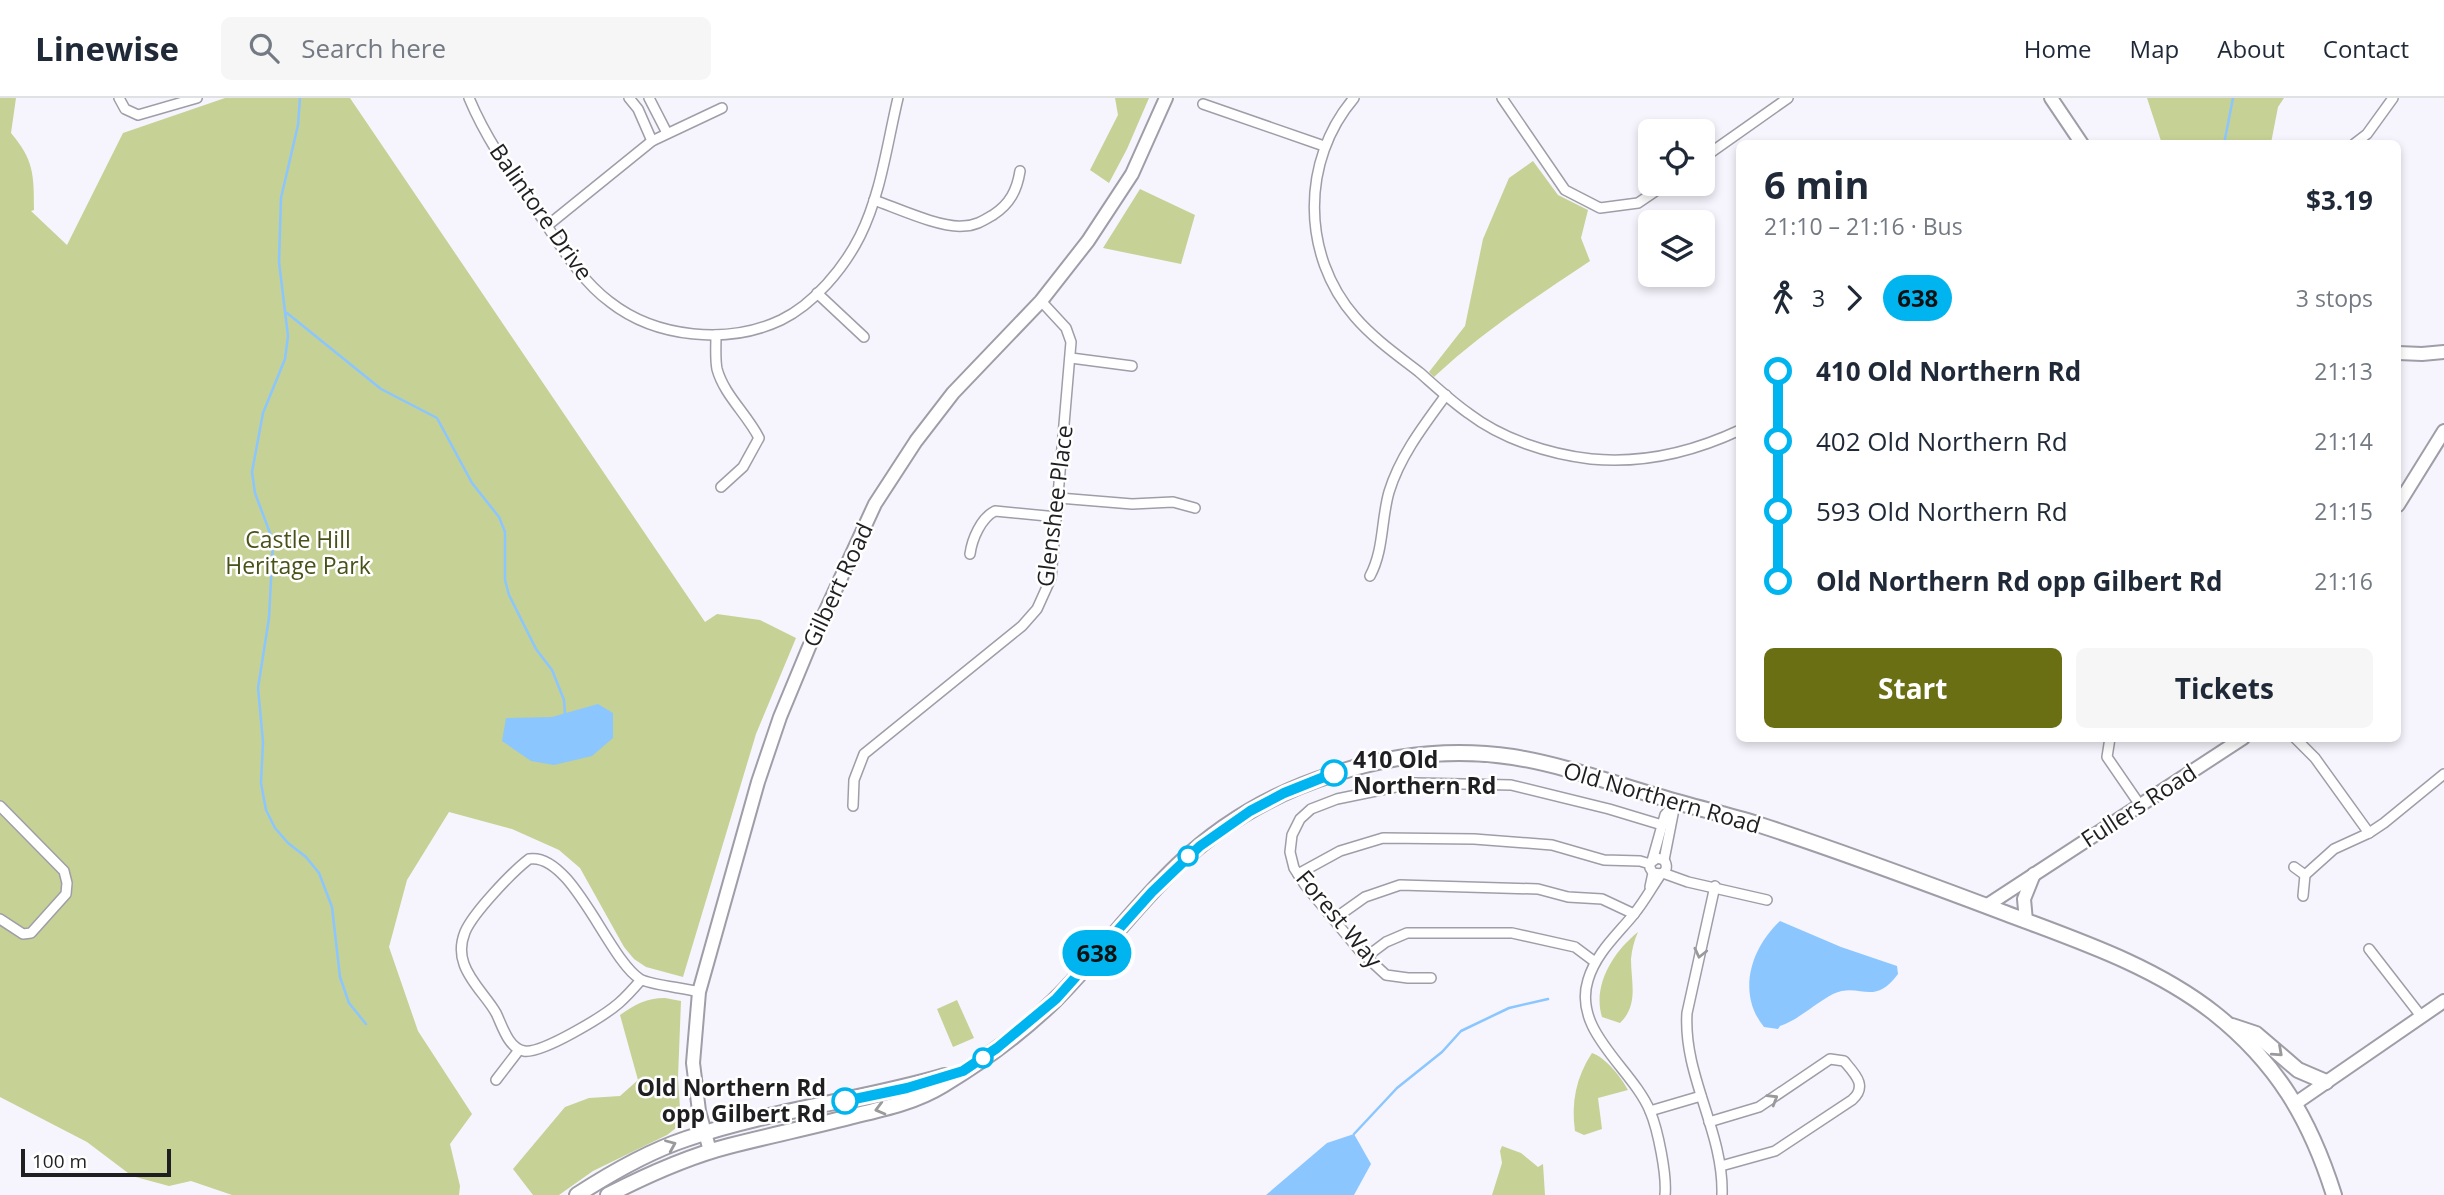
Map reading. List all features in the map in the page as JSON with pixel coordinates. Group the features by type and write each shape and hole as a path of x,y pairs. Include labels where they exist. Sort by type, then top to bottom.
{"main road":[{"name":"Gilbert Road","path":"710,1151 699,1111 693,1063 694,1026 699,992 758,782 780,717 809,647 876,504 916,441 953,393 1041,301 1111,209 1142,154 1166,98"},
{"path":"2051,98 2079,140"},
{"path":"2401,353 2444,352"},
{"path":"2401,500 2444,431"},
{"name":"Fullers Road","path":"1986,906 2237,742"},
{"name":"Old Northern Road","path":"608,1195 646,1176 710,1151 898,1105 941,1086 1008,1040 1056,999 1152,892 1200,846 1250,811 1337,772 1423,754 1468,753 1517,758 1555,766 1768,828 2026,921 2150,973 2191,997 2228,1024 2258,1054 2296,1103 2315,1141 2334,1195"},
{"path":"2026,921 2024,899 2035,874"},
{"path":"2296,1103 2444,1000"},
{"path":"2228,1024 2256,1034 2298,1070 2326,1082"},
{"name":"Old Northern Road","path":"577,1195 638,1159 684,1139 907,1088 963,1071"}],"street":[{"path":"119,98 125,109 138,115 197,98"},
{"name":"Balintore Drive","path":"469,98 500,156 578,272 610,302 642,322 683,334 716,335 757,329 781,320 817,293 848,257 874,200 898,98"},
{"path":"629,98 638,108 652,141"},
{"path":"649,98 667,133"},
{"path":"1354,98 1324,146 1314,190 1314,223 1321,256 1335,288 1354,316 1377,338 1468,413 1513,438 1558,452 1591,459 1646,459 1676,454 1736,432"},
{"path":"1502,98 1565,191 1600,208 1638,203 1648,196"},
{"path":"1715,150 1788,98"},
{"path":"2359,140 2367,134 2393,98"},
{"path":"1203,104 1324,146"},
{"path":"547,226 652,141 722,108"},
{"path":"874,200 943,224 961,227 979,223 1002,209 1015,192 1020,171"},
{"path":"817,293 864,337"},
{"name":"Glenshee Place","path":"853,806 854,780 864,754 1022,626 1038,609 1051,578 1071,342 1066,328 1041,301"},
{"path":"716,335 717,368 725,388 745,413 759,438 743,467 722,487"},
{"path":"1071,358 1132,366"},
{"path":"1370,576 1377,563 1389,492 1414,438 1446,395"},
{"path":"1059,498 1132,503 1173,502 1195,509"},
{"path":"971,554 975,535 990,513 995,511 1058,517"},
{"path":"2109,742 2107,757 2140,805"},
{"path":"2299,742 2315,758 2369,833"},
{"path":"2303,896 2305,875 2334,849 2369,833 2444,774"},
{"name":"Forest Way","path":"1431,978 1386,975 1366,957 1298,874 1290,852 1292,835 1300,819 1311,809 1378,790 1415,783 1511,785 1662,825"},
{"path":"1660,869 1662,825 1665,815 1676,802"},
{"path":"1665,1195 1664,1168 1650,1111 1632,1080 1596,1033 1590,1021 1586,990 1595,962 1634,914 1660,869 1676,802"},
{"path":"0,806 64,871 67,883 66,894 31,933 23,934 0,919"},
{"path":"1298,874 1340,852 1383,838 1474,839 1552,845 1596,858 1640,861 1688,882 1767,900"},
{"path":"641,979 619,1003 579,1029 541,1049 519,1049 509,1039 465,967 461,949 466,930 475,916 529,859 540,859 547,862 571,885 620,956 641,979 699,992"},
{"path":"2294,867 2305,875"},
{"path":"1334,919 1365,897 1400,886 1538,889 1568,897 1602,899 1634,914"},
{"path":"1715,886 1687,1013 1688,1045 1721,1166 1722,1195"},
{"path":"1366,957 1386,942 1407,933 1512,933 1575,947 1595,962"},
{"path":"2369,949 2421,1016"},
{"path":"496,1080 519,1049"},
{"path":"1709,1122 1759,1107 1830,1059 1844,1061 1860,1080 1857,1095 1852,1100 1775,1151 1721,1166"},
{"path":"1650,1111 1701,1096"}],"green space":[{"name":"Castle Hill Heritage Park","path":"0,98 16,98 11,133 31,168 34,210 31,211 67,245 123,133 225,98 350,98 705,622 717,614 760,620 796,638 756,734 683,977 646,967 634,959 624,947 580,868 559,850 512,829 449,812 407,880 389,947 418,1031 472,1114 450,1144 460,1186 459,1195 232,1195 191,1181 169,1186 132,1176 87,1142 0,1097"},
{"path":"1115,98 1149,98 1109,183 1090,170 1118,115"},
{"path":"2147,98 2284,98 2278,107 2272,140 2161,140"},
{"path":"1533,161 1558,195 1588,210 1581,238 1590,261 1490,330 1434,377 1429,372 1465,326 1483,239 1509,178"},
{"path":"1140,189 1195,215 1181,264 1103,248"},
{"path":"1638,932 1631,959 1632,1001 1620,1023 1602,1017 1600,993 1613,959"},
{"path":"665,998 681,1001 678,1078 681,1124 667,1135 593,1171 559,1195 533,1195 513,1169 565,1107 589,1098 620,1096 638,1080 620,1015 641,1003"},
{"path":"957,1000 974,1038 953,1047 937,1009"},
{"path":"1592,1053 1613,1068 1628,1090 1598,1098 1602,1129 1584,1135 1575,1131 1574,1100 1582,1071"},
{"path":"1502,1146 1521,1153 1538,1167 1543,1164 1545,1195 1492,1195 1502,1163"}],"water":[{"path":"598,704 613,713 613,738 592,756 554,765 531,761 502,741 506,718 552,717"},
{"path":"1780,921 1841,947 1897,966 1898,974 1881,990 1851,990 1833,994 1778,1029 1764,1027 1751,1000 1751,972 1761,945"},
{"path":"1354,1134 1371,1164 1354,1195 1266,1195 1327,1143"}],"waterway":[{"path":"300,98 298,125 281,198 279,262 288,336 285,359 263,413 252,472 255,493 273,541 269,618 258,688 263,742 261,783 266,810 275,828 319,873 332,907 340,977 349,1003 366,1024"},
{"path":"2225,140 2233,98"},
{"path":"287,313 381,389 437,418 472,483 499,517 505,532 505,580 509,595 536,649 552,670 564,700 565,714"},
{"path":"1354,1134 1397,1088 1442,1052 1461,1031 1509,1008 1548,999"}],"bus line":[{"name":"638","path":"845,1101 907,1088 963,1071 1028,1024 1056,999 1152,892 1200,846 1250,811 1284,793 1334,773"}],"place":[{"name":"410 Old Northern Rd","path":"1334,773"},
{"name":"Old Northern Rd opp Gilbert Rd","path":"845,1101"}]}
